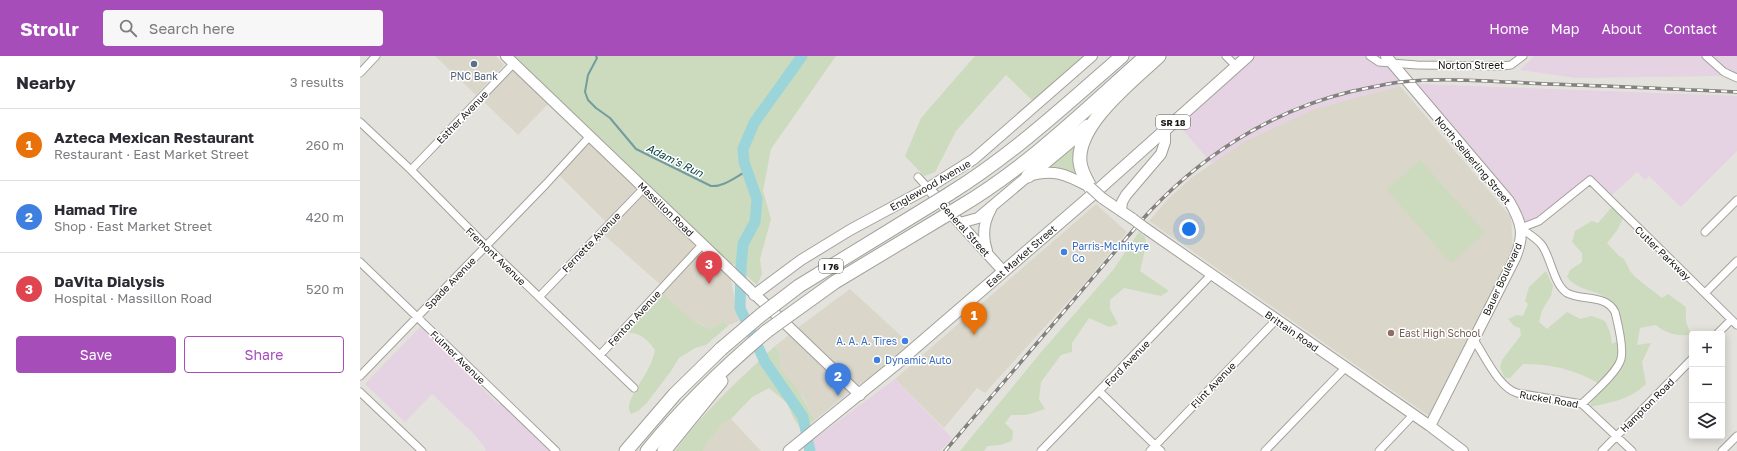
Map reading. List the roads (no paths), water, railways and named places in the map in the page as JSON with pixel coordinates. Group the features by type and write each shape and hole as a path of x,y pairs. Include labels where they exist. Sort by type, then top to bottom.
{"highway":[{"name":"I 76","path":"626,451 675,394 721,349 761,315 799,286 989,168 1021,144 1122,56"},
{"name":"I 76","path":"734,363 767,331 835,282 990,187 1046,144 1146,56"},
{"path":"1090,188 1081,170 1080,155 1084,140 1098,117 1110,102 1159,56"},
{"path":"1028,176 1098,117"},
{"path":"647,451 679,414 734,363"},
{"path":"664,451 734,363"},
{"path":"622,451 635,440"}],"main road":[{"name":"Englewood Avenue","path":"754,294 801,260 850,230 928,188 974,159 1092,56"},
{"name":"East Market Street","path":"789,451 860,395 1099,189 1248,56"},
{"name":"Massillon Road","path":"510,59 702,245 860,395"},
{"name":"North Seiberling Street","path":"1389,60 1508,201 1517,215 1521,228"},
{"path":"1121,211 1122,202 1126,195 1161,154 1165,142 1165,129"},
{"name":"Brittain Road","path":"960,223 974,220 993,207 1028,176 1047,172 1066,174 1090,188 1133,220 1430,426 1463,451"},
{"name":"General Street","path":"928,188 1003,271"},
{"path":"988,255 984,241 984,228 993,207"},
{"name":"Bauer Boulevard","path":"1430,426 1518,251 1521,243 1521,228"}],"street":[{"path":"360,73 376,56"},
{"path":"1226,56 1236,66"},
{"name":"Norton Street","path":"1370,56 1380,62 1389,60 1502,66 1511,65 1522,56"},
{"path":"1706,56 1724,72 1737,78"},
{"name":"Esther Avenue","path":"411,170 510,59"},
{"name":"Fremont Avenue","path":"360,122 411,170 486,246 634,388"},
{"name":"Spade Avenue","path":"360,376 567,162 590,136"},
{"path":"918,177 928,188"},
{"name":"Bauer Boulevard","path":"1521,228 1539,221 1590,180"},
{"name":"Cutler Parkway","path":"1590,180 1737,325"},
{"name":"Fernette Avenue","path":"539,297 644,188"},
{"path":"1705,232 1737,200"},
{"name":"North Seiberling Street","path":"1521,228 1541,244 1563,290 1572,294 1605,302 1615,312 1621,347 1621,359 1608,377 1582,404"},
{"name":"Fenton Avenue","path":"600,355 702,245"},
{"path":"1705,293 1737,261"},
{"name":"Fulmer Avenue","path":"360,262 556,451"},
{"name":"Ford Avenue","path":"1041,451 1212,274"},
{"name":"Flint Avenue","path":"1150,451 1276,320"},
{"path":"1720,331 1731,320"},
{"name":"Ruckel Road","path":"1474,340 1498,378 1508,389 1518,393 1582,404 1632,451"},
{"name":"Hampton Road","path":"1602,451 1689,362"},
{"path":"1265,451 1345,368"},
{"path":"1099,391 1161,451"},
{"path":"360,392 422,451"},
{"path":"1379,451 1413,415"},
{"path":"1722,451 1737,436"}],"waterway":[{"name":"Adam's Run","path":"596,56 597,58 588,75 585,92 588,100 610,118 636,149 711,186 725,183 747,171"},
{"path":"802,56 754,123 743,149 744,162 757,199 755,222 743,244 740,308 765,362 803,417 810,451"}],"railway":[{"path":"945,451 1141,221 1163,198 1186,176 1211,157 1264,124 1322,100 1353,91 1395,83 1419,81 1474,80 1737,92"}],"place":[{"name":"PNC Bank","path":"474,64"},
{"name":"Parris-McInityre Co","path":"1064,252"},
{"name":"DaVita Dialysis","path":"709,284"},
{"name":"East High School","path":"1391,333"},
{"name":"Azteca Mexican Restaurant","path":"974,335"},
{"name":"A. A. A. Tires","path":"905,341"},
{"name":"Dynamic Auto","path":"877,360"},
{"name":"Hamad Tire","path":"838,396"}]}
